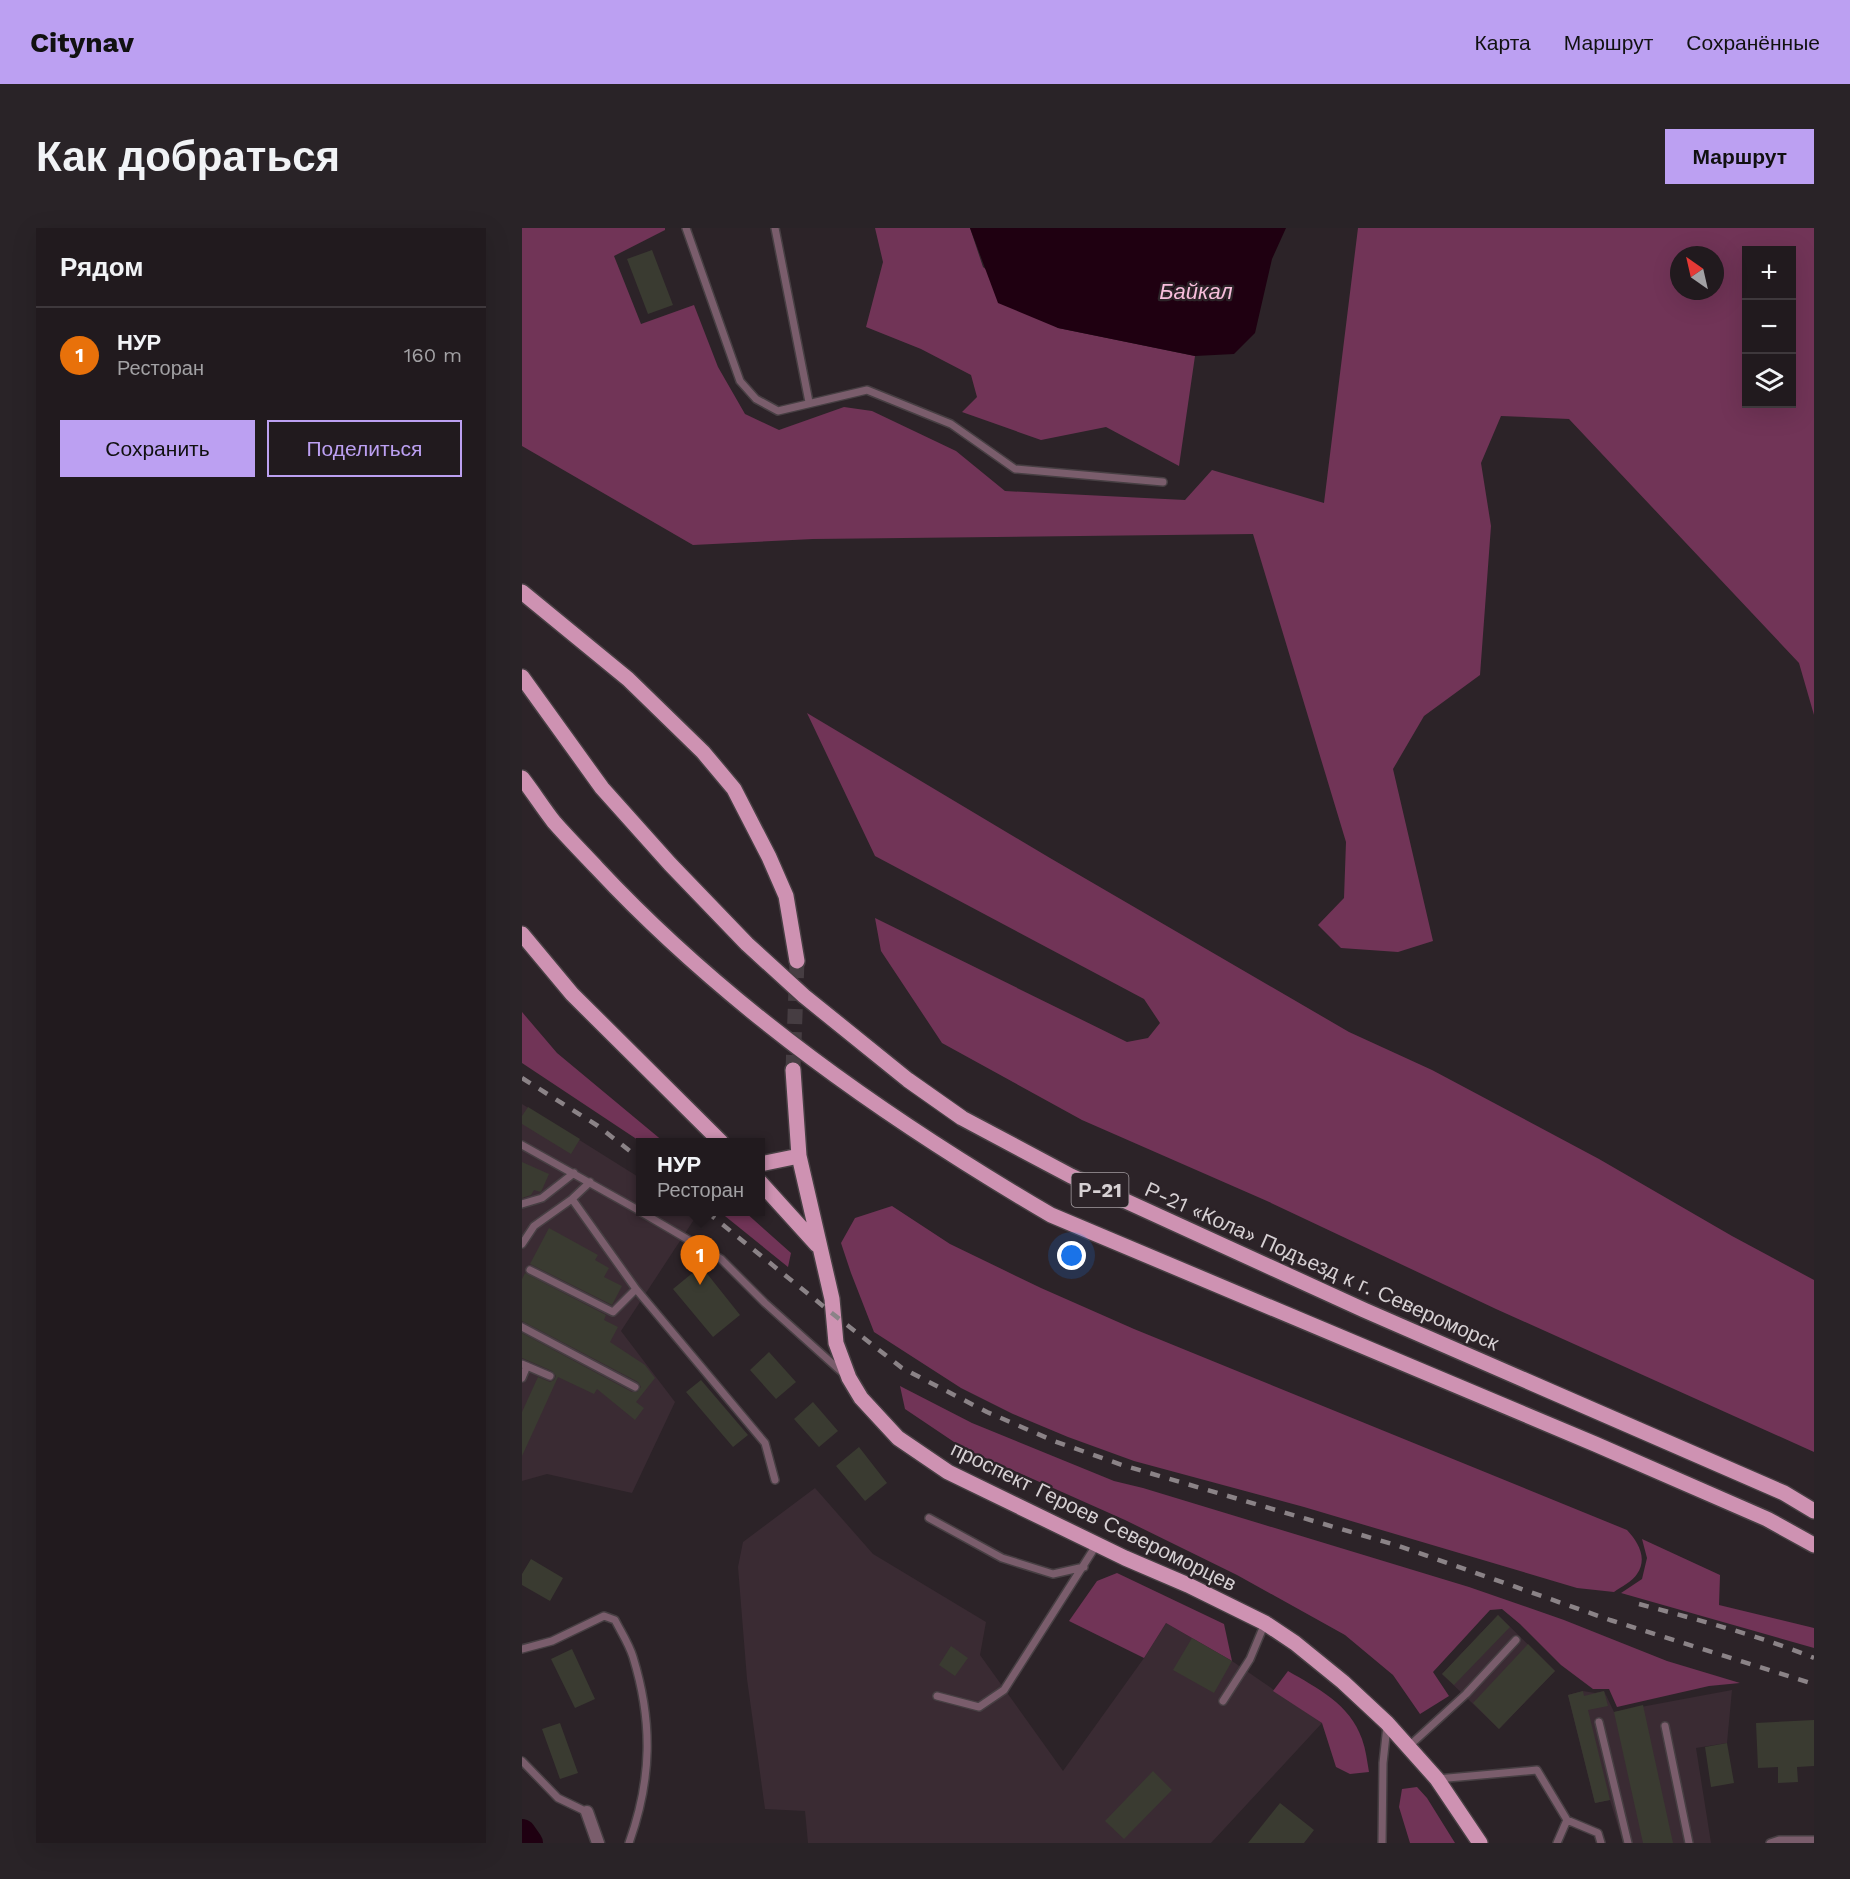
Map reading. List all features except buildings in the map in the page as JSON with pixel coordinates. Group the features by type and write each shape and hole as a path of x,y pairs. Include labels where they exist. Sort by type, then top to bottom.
{"main road":[{"path":"522,592 628,680 703,752 734,789 786,896 797,961"},
{"name":"Р-21 «Кола» Подъезд к г. Североморск","path":"522,677 602,788 670,864 747,944 804,996 908,1080 962,1118 1071,1176 1364,1310 1773,1488 1814,1510"},
{"name":"Р-21","path":"522,777 554,821 630,904 702,970 794,1046 979,1173 1052,1215 1595,1444 1767,1519 1814,1545"},
{"path":"522,934 572,994 717,1138"},
{"path":"793,1070 799,1156 819,1248"},
{"path":"765,1163 799,1156"},
{"name":"проспект Героев Североморцев","path":"765,1188 819,1248 832,1299 836,1343 849,1378 861,1398 898,1438 948,1472 1188,1585 1265,1623 1295,1643 1344,1682 1387,1723 1437,1779 1480,1843"}],"street":[{"path":"587,1812 598,1843"}],"lane":[{"path":"686,228 740,381 756,399 778,411 867,390 951,424 1015,469 1163,482"},
{"path":"776,228 809,402"},
{"path":"522,1145 636,1209"},
{"path":"522,1204 542,1198 574,1173"},
{"path":"522,1244 534,1227 572,1199 590,1182"},
{"path":"572,1199 636,1289 765,1443 775,1480"},
{"path":"648,1216 721,1259 765,1303 849,1378"},
{"path":"530,1270 613,1312 636,1289"},
{"path":"522,1326 635,1387"},
{"path":"522,1378 525,1365 550,1376"},
{"path":"928,1518 1002,1558 1053,1574 1084,1567"},
{"path":"938,1696 979,1707 1004,1690 1097,1544"},
{"path":"522,1649 552,1641 604,1616 615,1620 632,1655 648,1725 645,1791 628,1843"},
{"path":"1223,1701 1250,1659 1265,1623"},
{"path":"1408,1747 1466,1694 1516,1640"},
{"path":"1599,1722 1628,1843"},
{"path":"1382,1843 1383,1763 1387,1723"},
{"path":"1665,1726 1689,1843"},
{"path":"522,1761 558,1798 587,1812"},
{"path":"1437,1779 1538,1770 1567,1820 1598,1833 1601,1843"},
{"path":"1557,1843 1567,1820"},
{"path":"1770,1843 1779,1840 1814,1840"}],"shaded area":[{"path":"522,228 665,228 614,256 641,324 694,305 718,367 745,414 779,430 844,407 872,411 956,451 1005,491 1185,500 1212,470 1324,503 1358,228 1814,228 1814,715 1799,663 1569,419 1501,416 1481,463 1491,526 1480,675 1424,716 1393,769 1433,941 1398,952 1341,948 1318,925 1344,898 1346,842 1253,534 813,539 693,545 522,446"},
{"path":"875,228 970,228 983,267 1058,328 1195,356 1179,466 1106,427 1041,440 962,412 977,397 971,375 921,349 866,327 883,262"},
{"path":"807,713 1349,1032 1432,1070 1599,1159 1732,1236 1814,1280 1814,1452 1496,1309 1267,1201 1082,1120 942,1043 881,951 875,918 1127,1042 1148,1038 1160,1023 1144,999 875,856"},
{"path":"522,1012 557,1053 659,1138 636,1139 522,1063"},
{"path":"522,1104 636,1175 636,1216 696,1216 621,1331 675,1402 632,1493 547,1474 522,1481"},
{"path":"892,1206 950,1244 1134,1329 1627,1530 1640,1550 1642,1562 1640,1568 1633,1579 1614,1592 1577,1588 1304,1507 1134,1461 1013,1414 961,1388 874,1332 841,1243 855,1218"},
{"path":"725,1216 749,1216 791,1253 788,1267"},
{"path":"900,1386 972,1423 1114,1481 1469,1587 1564,1620 1667,1661 1740,1683 1709,1686 1617,1707 1609,1689 1593,1689 1561,1665 1502,1609 1490,1610 1433,1672 1449,1696 1420,1714 1393,1675 1345,1635 1237,1575 1125,1520 963,1448 905,1409"},
{"path":"815,1488 873,1554 986,1622 980,1655 1063,1771 1144,1658 1166,1623 1232,1661 1322,1723 1211,1843 808,1843 805,1811 765,1809 747,1679 738,1567 743,1542"},
{"path":"1642,1539 1720,1575 1719,1605 1814,1628 1814,1648 1621,1593 1642,1579 1647,1558"},
{"path":"1117,1573 1224,1624 1232,1661 1166,1623 1144,1658 1069,1621 1097,1581"},
{"path":"1498,1615 1555,1671 1499,1729 1442,1674"},
{"path":"1288,1671 1331,1698 1349,1716 1362,1739 1369,1772 1350,1774 1336,1767 1322,1723 1273,1691"},
{"path":"1732,1690 1727,1743 1696,1748 1711,1843 1623,1843 1610,1800 1595,1803 1568,1695 1583,1691 1595,1693 1604,1691 1614,1712"},
{"path":"1417,1787 1427,1798 1455,1843 1410,1843 1399,1807 1402,1789"}],"water":[{"name":"Байкал","path":"970,228 1286,228 1272,259 1255,333 1234,354 1195,356 1058,328 998,303"}],"waterway":[{"path":"522,1833 529,1843"}],"tunnel":[{"path":"793,1070 797,961"}],"railway":[{"path":"522,1078 598,1126 636,1156"},
{"path":"712,1216 902,1368 987,1412 1054,1441 1122,1465 1399,1546 1610,1620 1814,1684"},
{"path":"1639,1604 1750,1635 1814,1658"}],"place":[{"name":"НУР","path":"700,1285"}]}
